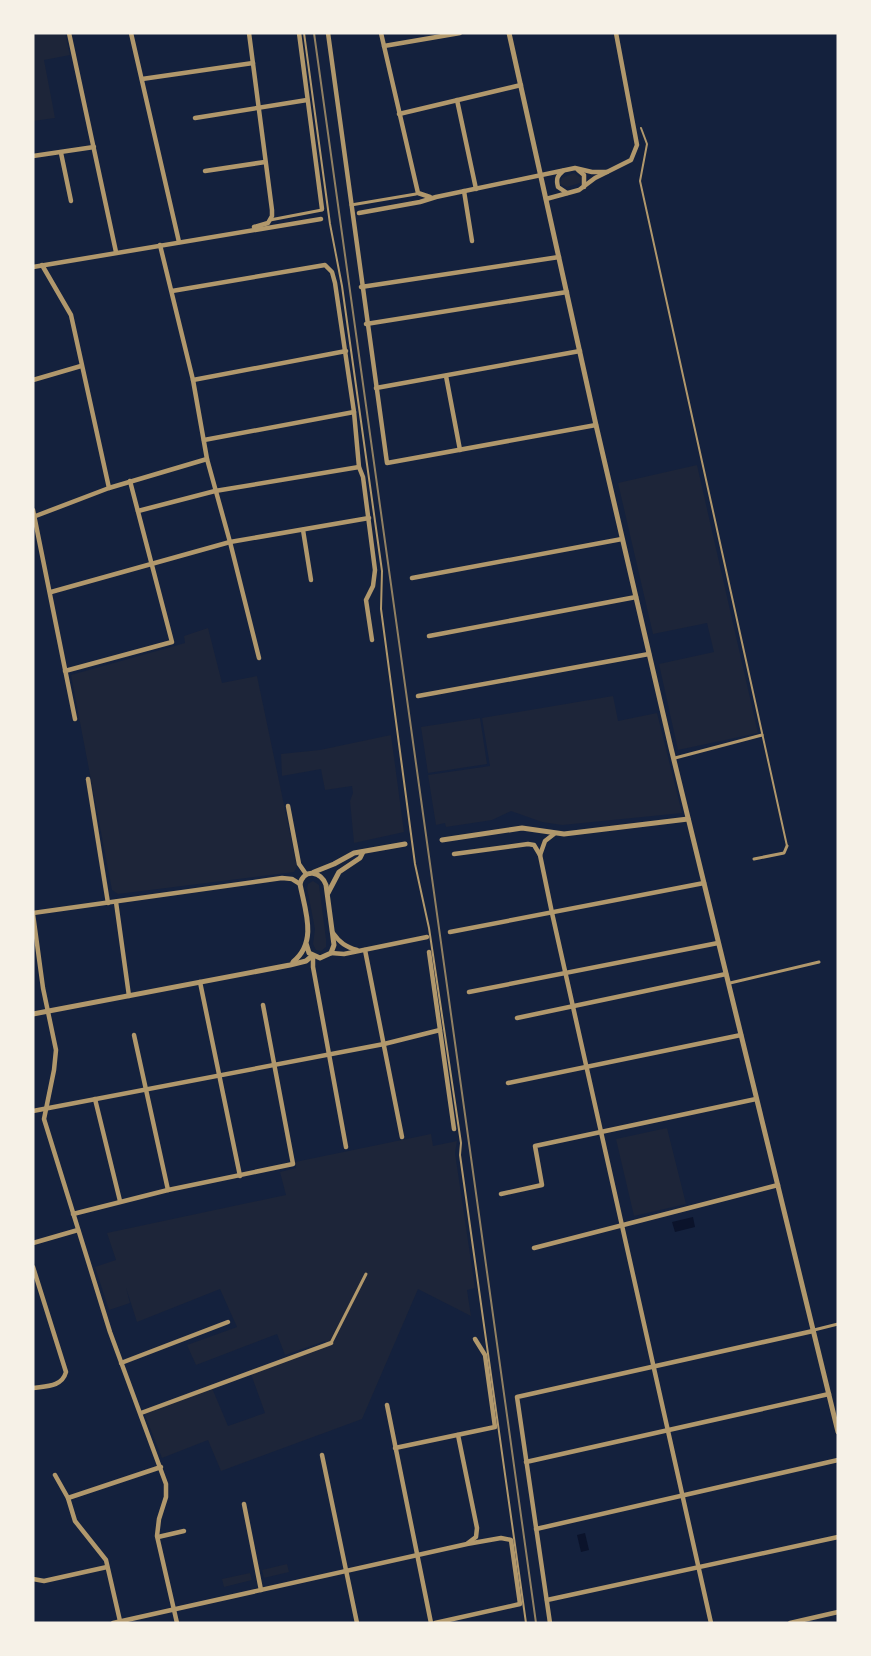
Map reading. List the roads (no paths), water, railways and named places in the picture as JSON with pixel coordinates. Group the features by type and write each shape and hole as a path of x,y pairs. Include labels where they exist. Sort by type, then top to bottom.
{"street":[{"path":"69,33 116,252"},
{"path":"131,33 179,242"},
{"path":"249,33 272,210 270,220"},
{"path":"246,230 268,223 270,220 322,209 298,33"},
{"path":"328,33 366,324 387,463 596,424"},
{"path":"381,33 418,193 425,197 436,197"},
{"path":"384,46 460,33"},
{"path":"509,33 622,539 838,1432"},
{"path":"546,199 584,188 588,183 631,160 635,152 637,145 616,33"},
{"path":"142,79 253,63"},
{"path":"399,114 521,85"},
{"path":"195,118 307,100"},
{"path":"457,100 476,189"},
{"path":"33,156 94,147"},
{"path":"61,153 71,201"},
{"path":"205,171 266,162"},
{"path":"359,213 574,168 607,172"},
{"path":"574,168 584,175 584,188"},
{"path":"563,171 557,176 558,187 562,191 571,193"},
{"path":"464,191 472,240"},
{"path":"351,210 416,194"},
{"path":"351,210 419,204"},
{"path":"33,267 321,219"},
{"path":"160,245 193,380 207,459 259,658"},
{"path":"361,287 558,257"},
{"path":"172,291 325,265 332,272 336,283 346,351 359,466 363,477 375,570 373,586 366,600 372,640"},
{"path":"42,266 71,315 109,488"},
{"path":"366,324 567,292"},
{"path":"193,380 346,351"},
{"path":"376,388 580,351"},
{"path":"33,380 81,366"},
{"path":"446,376 460,450"},
{"path":"204,440 354,412"},
{"path":"34,517 109,488 207,459"},
{"path":"138,511 215,491 359,466"},
{"path":"65,671 172,642 130,481"},
{"path":"33,510 75,719"},
{"path":"51,592 230,543 369,518"},
{"path":"303,530 311,580"},
{"path":"412,578 622,539"},
{"path":"429,636 636,597"},
{"path":"418,696 650,654"},
{"path":"675,758 762,735"},
{"path":"88,779 108,903"},
{"path":"288,806 299,864 306,874"},
{"path":"442,840 522,828 533,828 554,834 580,833 688,819"},
{"path":"540,855 545,841 554,834"},
{"path":"290,964 302,953 309,927 300,884 301,879 306,874 334,864 354,853 405,844"},
{"path":"454,854 528,844 534,845 540,855 711,1623"},
{"path":"754,860 784,853 788,846"},
{"path":"328,895 330,886 339,872 360,858 363,852"},
{"path":"314,872 325,881 328,895 334,945 331,953"},
{"path":"177,1623 158,1538 159,1519 166,1497 166,1484 122,1363 44,1119 56,1050 43,988 33,914 282,878 292,879 300,884"},
{"path":"450,932 704,883"},
{"path":"116,902 129,996"},
{"path":"332,931 339,942 347,947 363,950"},
{"path":"313,967 320,958 331,953 344,954 427,937"},
{"path":"469,993 718,942"},
{"path":"306,943 307,949 313,956 320,958"},
{"path":"363,950 402,1137"},
{"path":"429,952 454,1129"},
{"path":"33,1014 306,961 313,956"},
{"path":"313,956 328,1054 346,1147"},
{"path":"728,983 819,963"},
{"path":"517,1018 726,974"},
{"path":"200,982 240,1176"},
{"path":"73,1214 168,1190 293,1164 263,1005"},
{"path":"33,1111 384,1044 440,1030"},
{"path":"134,1035 168,1190"},
{"path":"508,1083 741,1035"},
{"path":"95,1099 120,1201"},
{"path":"501,1194 542,1185 535,1146 756,1099"},
{"path":"534,1248 778,1185"},
{"path":"33,1243 78,1230"},
{"path":"33,1267 66,1372 60,1383 33,1388"},
{"path":"141,1413 331,1343 366,1274"},
{"path":"122,1363 228,1322"},
{"path":"550,1623 518,1397 838,1324"},
{"path":"395,1448 495,1427 485,1355 475,1339"},
{"path":"526,1462 829,1394"},
{"path":"113,1623 417,1554 501,1538 511,1540 520,1604 433,1623 417,1554 387,1405"},
{"path":"458,1435 477,1528 476,1537 467,1544"},
{"path":"322,1455 357,1623"},
{"path":"536,1528 838,1460"},
{"path":"68,1498 161,1467"},
{"path":"55,1476 68,1498 75,1521 106,1560 120,1621"},
{"path":"244,1504 261,1590"},
{"path":"158,1538 184,1531"},
{"path":"547,1600 838,1537"},
{"path":"33,1579 44,1581 107,1567"},
{"path":"790,1623 838,1612"}],"lane":[{"path":"304,33 382,571 381,609 415,864 429,928 461,1143 460,1155 478,1290 526,1623"},
{"path":"641,128 647,144 640,182 788,846"}],"railway":[{"path":"314,33 536,1623"}]}
